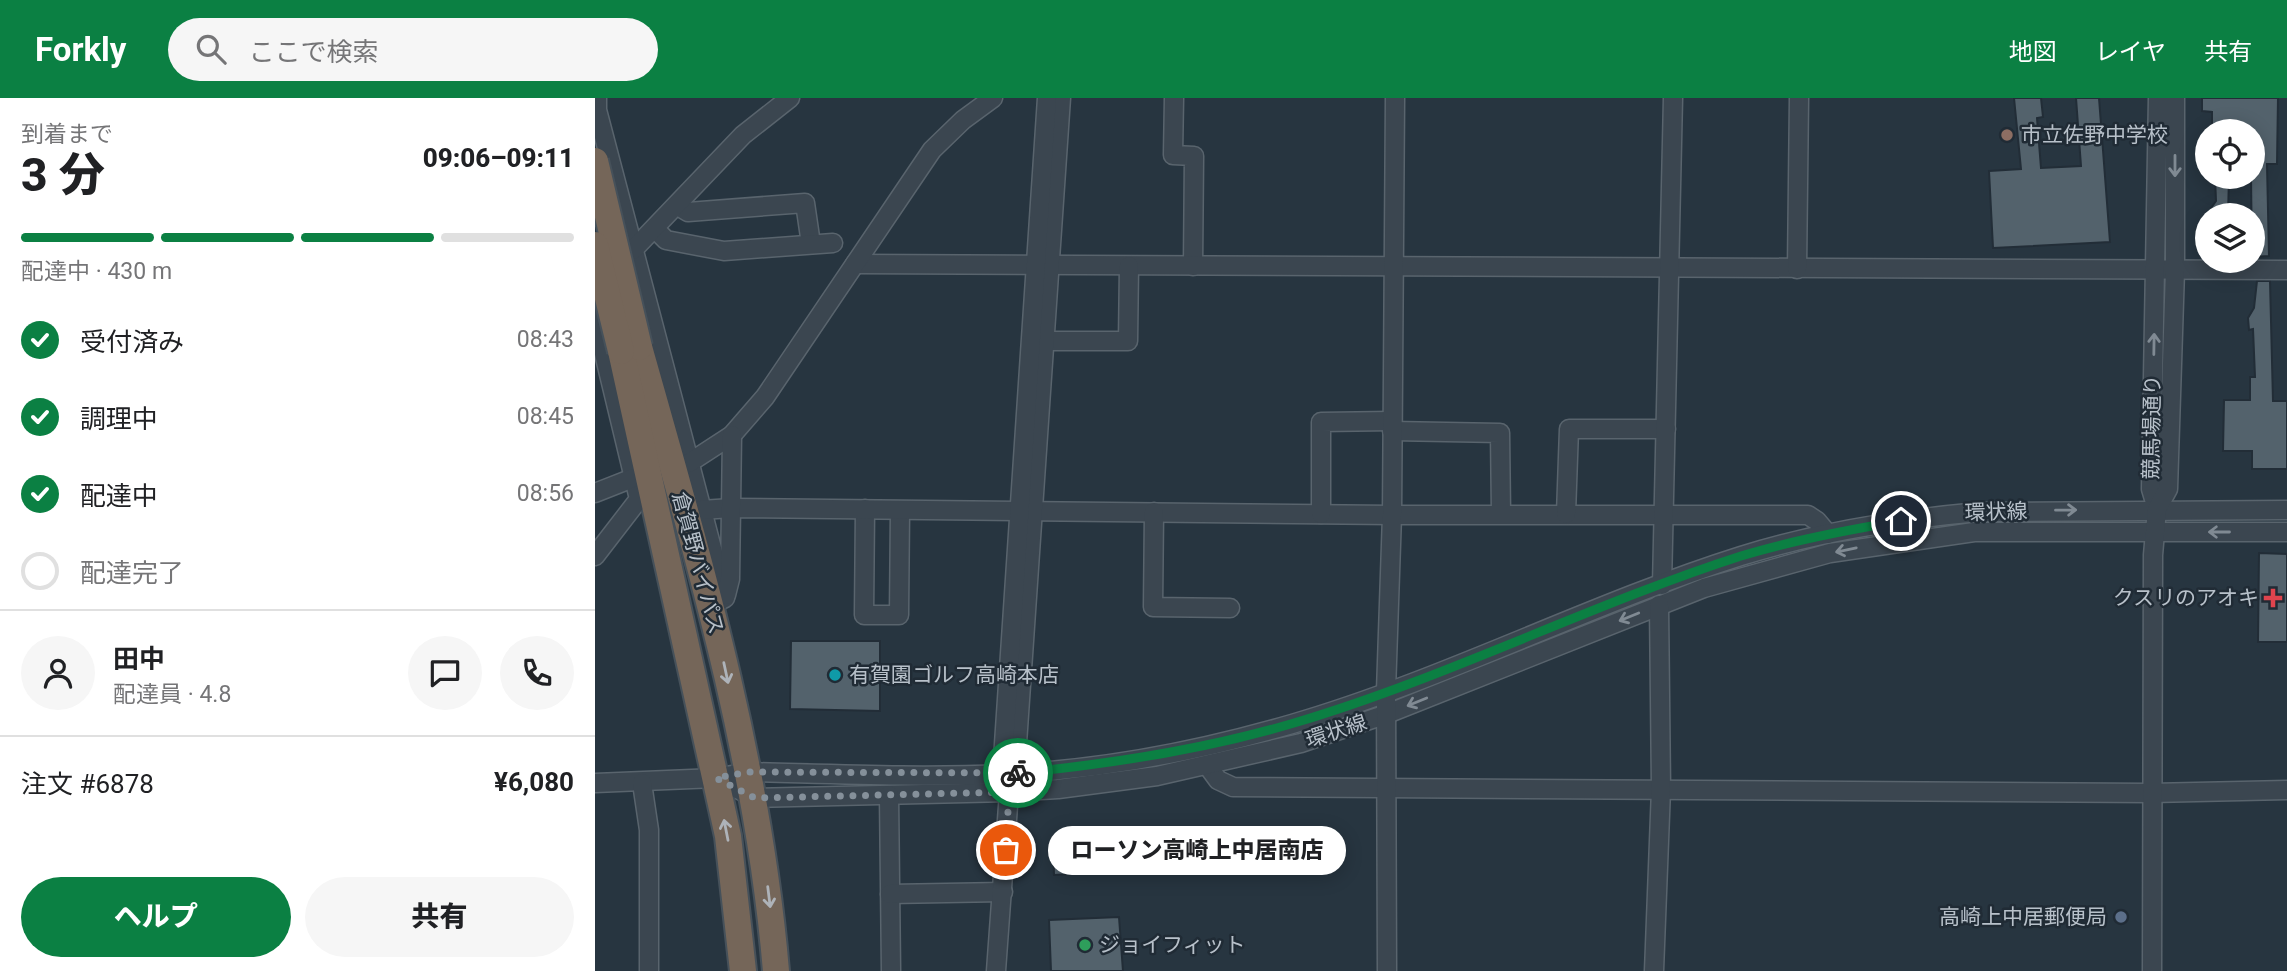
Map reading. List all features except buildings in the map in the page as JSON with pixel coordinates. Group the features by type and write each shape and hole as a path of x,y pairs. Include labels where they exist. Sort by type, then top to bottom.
{"highway":[{"name":"倉賀野バイパス","path":"595,161 691,666 730,848 743,971"},
{"name":"倉賀野バイパス","path":"595,245 718,601 755,798 775,971"},
{"path":"636,489 671,638 691,666"}],"street":[{"path":"597,98 597,110 701,510 718,601"},
{"path":"595,245 608,240 632,245 655,229 743,135 790,98"},
{"path":"689,463 732,435 765,397 932,150 963,120 993,98"},
{"path":"1009,774 1042,263 1047,98"},
{"path":"1025,510 1044,341 1042,263 1061,98"},
{"path":"1174,98 1173,155 1194,156 1192,266"},
{"path":"1387,971 1387,691 1392,515 1395,98"},
{"path":"1662,585 1673,98"},
{"path":"1797,269 1799,98"},
{"name":"競馬場通り","path":"2158,98 2151,489 2158,509"},
{"name":"競馬場通り","path":"2158,509 2168,489 2175,270 2175,98"},
{"path":"678,206 688,212 806,203 811,244"},
{"path":"655,229 666,240 724,251 833,243"},
{"path":"855,264 2287,270"},
{"path":"1044,341 1128,341 1129,266"},
{"path":"595,316 636,489 595,556"},
{"path":"1321,514 1321,422 1500,433 1501,513"},
{"path":"1566,514 1569,429 1666,429"},
{"path":"718,601 730,579 732,435"},
{"path":"595,494 636,489"},
{"path":"701,510 732,508 1392,515 1808,515 1828,534"},
{"path":"865,509 865,615 899,615 900,511"},
{"path":"2152,971 2151,793 2158,509"},
{"name":"環状線","path":"716,778 748,772 1009,774 1108,764 1201,748 1295,723 1387,691 1744,555 1828,534 1938,515 2158,509 2287,510"},
{"path":"1154,512 1153,607 1230,608"},
{"name":"環状線","path":"716,778 755,798 1009,792 1108,783 1207,765 1301,743 1387,714 1659,605 1749,574 1831,553 1974,532 2287,532"},
{"path":"1654,971 1661,789 1659,605"},
{"path":"1207,765 1218,780 1233,787 2151,793 2287,790"},
{"path":"595,783 716,778"},
{"path":"642,783 649,830 649,971"},
{"path":"996,971 1009,792"},
{"path":"888,795 891,971"},
{"path":"890,894 1003,892"}],"way so far":[{"path":"1006,850 1009,792 755,798 716,778 748,772 1018,773"}],"place":[{"name":"市立佐野中学校","path":"2007,135"},
{"name":"クスリのアオキ","path":"2273,598"},
{"name":"有賀園ゴルフ高崎本店","path":"835,675"},
{"name":"ローソン高崎上中居南店","path":"1006,850"},
{"name":"高崎上中居郵便局","path":"2121,917"},
{"name":"ジョイフィット","path":"1085,945"}],"route":[{"path":"1018,773 1154,757 1201,748 1295,723 1387,691 1744,555 1828,534 1901,521"}]}
